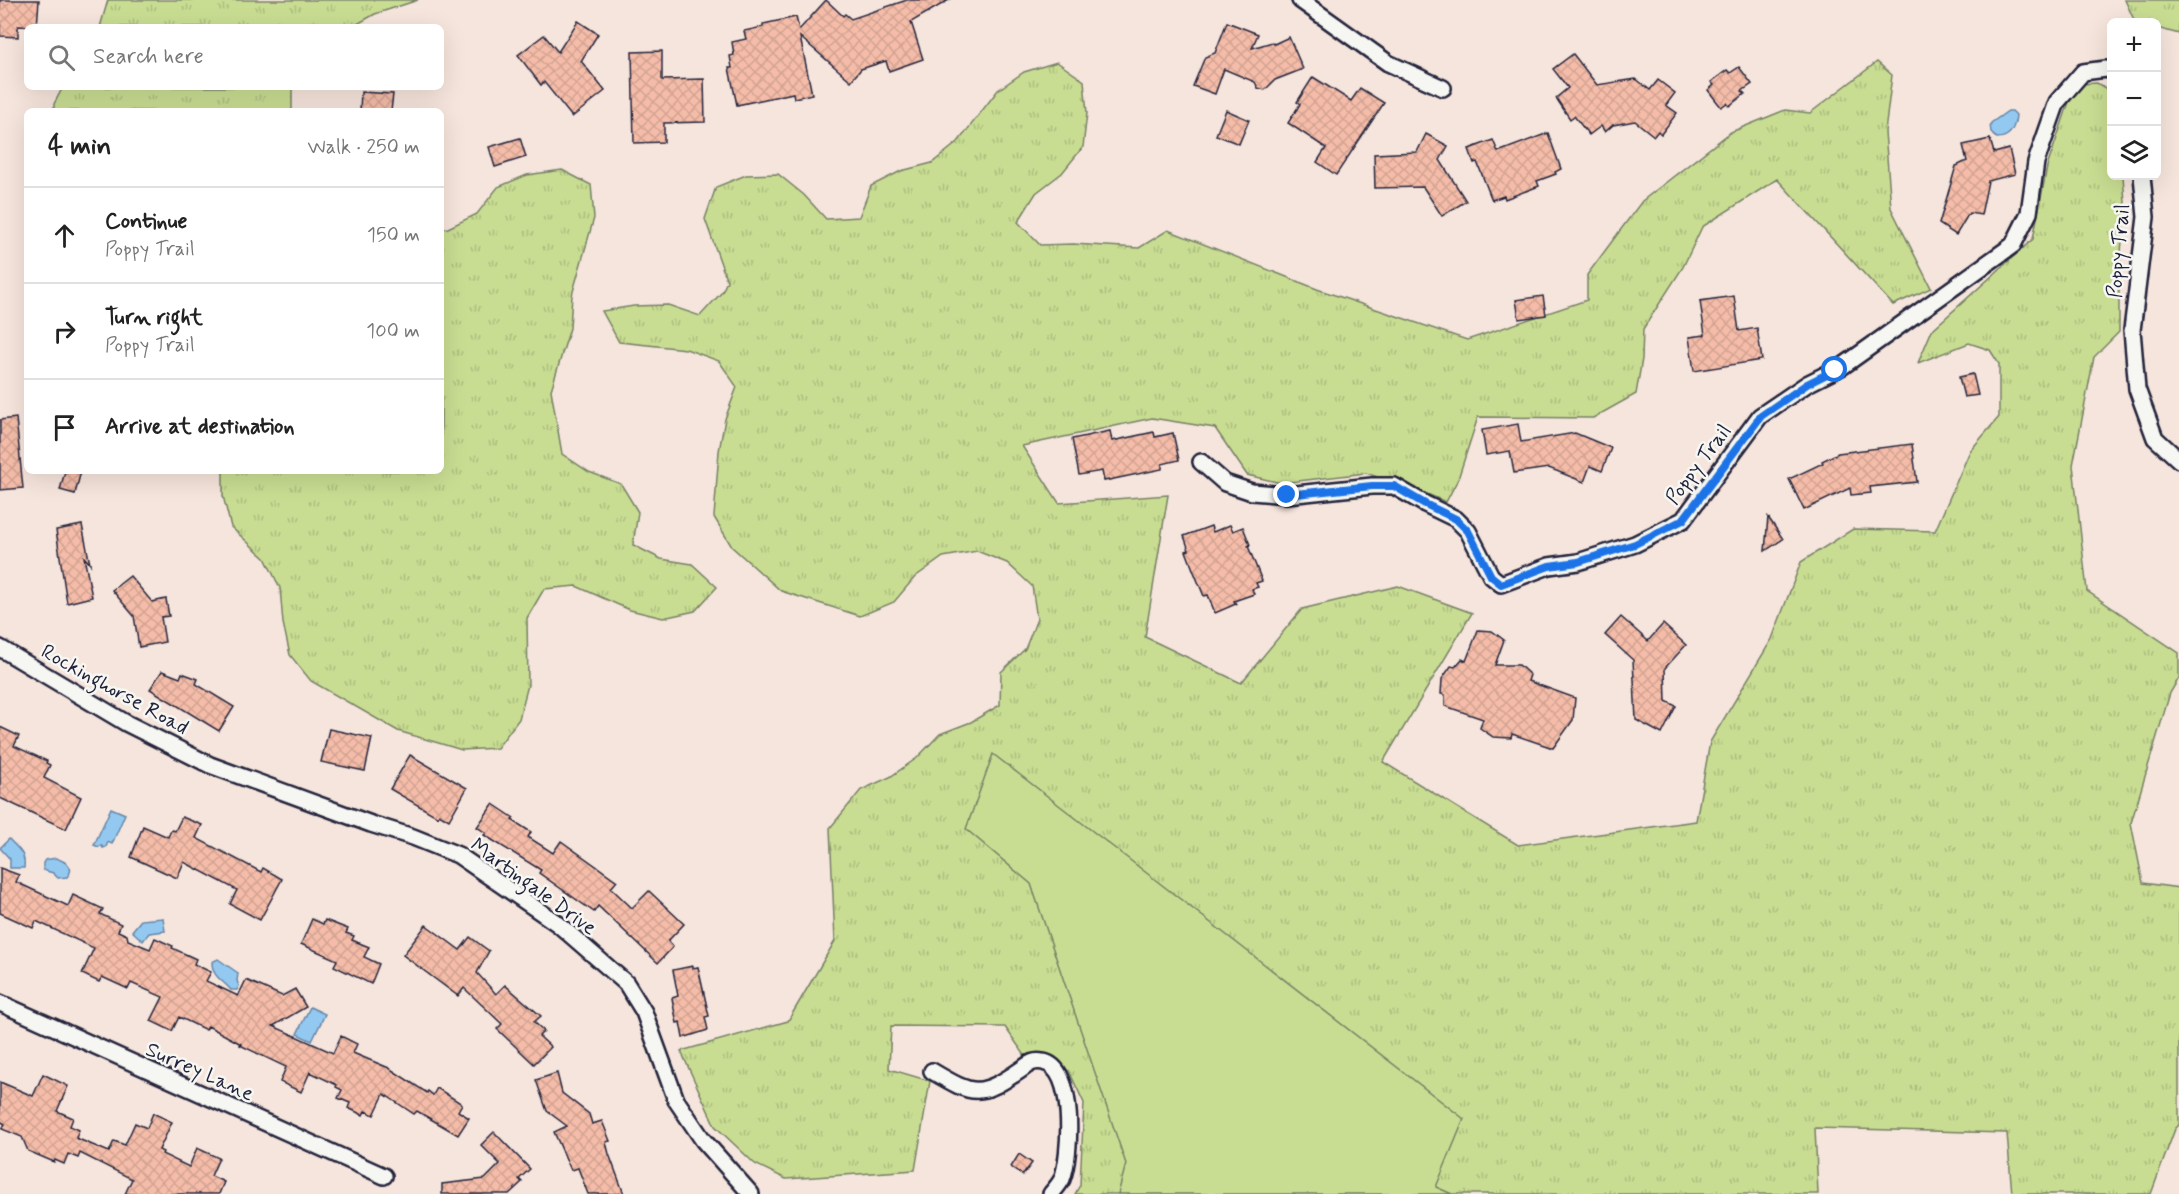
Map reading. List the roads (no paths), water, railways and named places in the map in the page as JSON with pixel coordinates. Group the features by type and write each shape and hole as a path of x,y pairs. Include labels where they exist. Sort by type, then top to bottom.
{"street":[{"path":"1300,0 1388,63 1443,88"},
{"name":"Poppy Trail","path":"1200,462 1225,483 1252,492 1287,495 1372,486 1394,486 1456,519 1468,531 1491,576 1501,584 1549,566 1578,562 1635,544 1683,520 1761,416 1807,384 1843,366 2013,245 2029,213 2036,162 2057,102 2083,72 2107,69"},
{"name":"Poppy Trail","path":"2142,180 2146,217 2132,330 2137,389 2155,438 2179,460"},
{"name":"Rockinghorse Road","path":"0,648 126,723 210,765"},
{"name":"Martingale Drive","path":"210,765 458,855 558,924 626,983 644,1012 676,1100 703,1140 751,1194"},
{"name":"Surrey Lane","path":"0,1004 384,1176"},
{"path":"932,1071 962,1089 979,1091 995,1087 1033,1062 1045,1062 1056,1069 1066,1086 1067,1162 1061,1181 1051,1194"}],"water":[{"path":"2008,111 2016,115 2013,128 2002,138 1997,138 1991,132 1991,123"},
{"path":"111,808 125,814 112,844 108,842 106,847 103,848 101,845 99,847 94,845"},
{"path":"9,839 23,855 24,868 10,868 10,859 0,848"},
{"path":"56,858 70,868 67,877 58,878 53,873 43,870 45,860"},
{"path":"163,918 165,931 149,933 143,941 132,931 141,920"},
{"path":"218,959 238,973 237,990 231,990 216,975 212,962"},
{"path":"310,1007 325,1014 312,1041 297,1034"}]}
